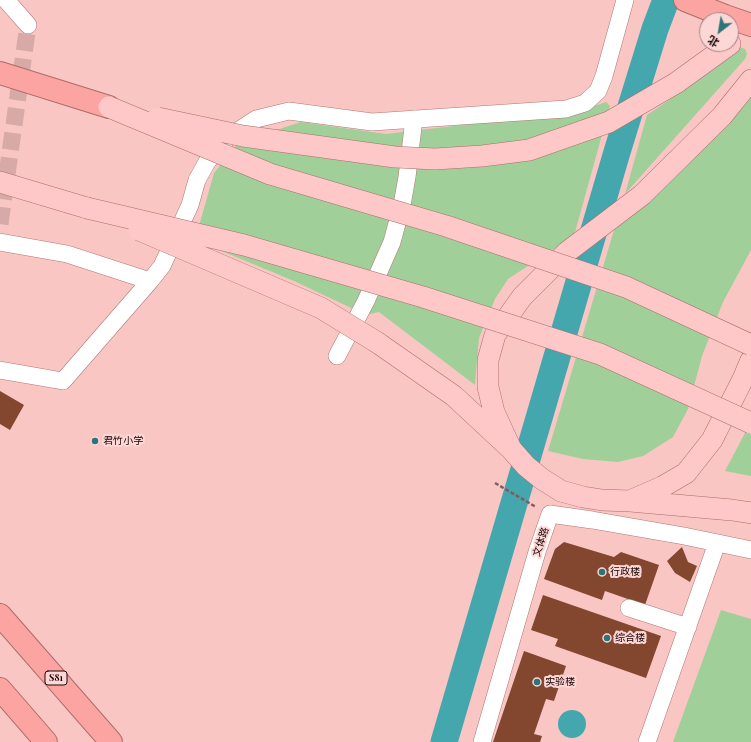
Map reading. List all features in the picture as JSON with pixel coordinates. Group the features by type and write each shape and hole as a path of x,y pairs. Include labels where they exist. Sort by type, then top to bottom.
{"highway":[{"path":"688,1 751,25"},
{"path":"0,73 109,107"},
{"name":"S81","path":"0,615 111,742"},
{"path":"0,689 46,742"},
{"path":"0,712 31,742"}],"main road":[{"path":"739,38 751,29"},
{"path":"109,107 243,136 388,156 435,159 482,156 529,150 609,122 676,83 720,52"},
{"path":"510,449 494,412 488,387 488,360 495,335 522,297 567,252 642,195 722,116 751,80"},
{"path":"109,107 270,174 446,226 626,287 751,345"},
{"path":"0,182 87,208 251,247 423,297 607,357 751,423"},
{"path":"87,208 321,308 378,343 454,396 526,466 542,480 561,491 602,500 630,501 751,513"},
{"path":"630,501 662,487 686,473 712,440 751,360"}],"street":[{"path":"6,0 28,25"},
{"path":"0,370 63,381 162,266 190,205 197,180 207,162 227,138 256,119 290,111 372,122 566,109 585,103 598,91 604,76 625,0"},
{"path":"337,356 366,301 392,242 402,205 414,119"},
{"path":"0,242 67,254 150,281"},
{"name":"文体路","path":"482,742 537,552 550,514 592,520 751,550"},
{"path":"647,742 717,543"},
{"path":"629,608 688,627"}],"path":[{"path":"495,483 540,510"}],"green space":[{"path":"739,47 745,49 747,54 745,59 625,194 647,115 672,98 729,52 739,52"},
{"path":"751,90 751,250 723,302 702,356 688,409 673,437 643,456 618,462 583,459 548,451 614,230 692,159"},
{"path":"606,102 610,106 574,236 508,279 495,299 479,338 475,385 379,312 366,315 294,281 195,240 214,173 239,142 301,122 386,134 580,111"},
{"path":"751,418 751,476 725,471 745,433"},
{"path":"721,610 751,619 751,742 673,742"}],"water":[{"path":"572,710 582,714 586,724 582,734 572,738 562,734 558,724 562,714"}],"building":[{"path":"0,391 24,405 10,430 0,424"},
{"name":"行政楼","path":"564,542 614,557 621,552 659,565 645,605 605,591 602,600 544,579 555,549"},
{"path":"682,547 688,562 697,566 690,582 675,573 667,561"},
{"name":"综合楼","path":"543,595 661,636 646,678 555,646 558,639 531,630"},
{"name":"实验楼","path":"524,651 566,666 554,701 546,699 534,734 542,736 540,742 493,742"}],"waterway":[{"path":"444,742 617,152 655,29 666,0"}],"tunnel":[{"path":"0,224 28,25"}],"place":[{"name":"君竹小学","path":"95,441"},
{"name":"行政楼","path":"602,572"},
{"name":"综合楼","path":"607,638"},
{"name":"实验楼","path":"537,682"}]}
